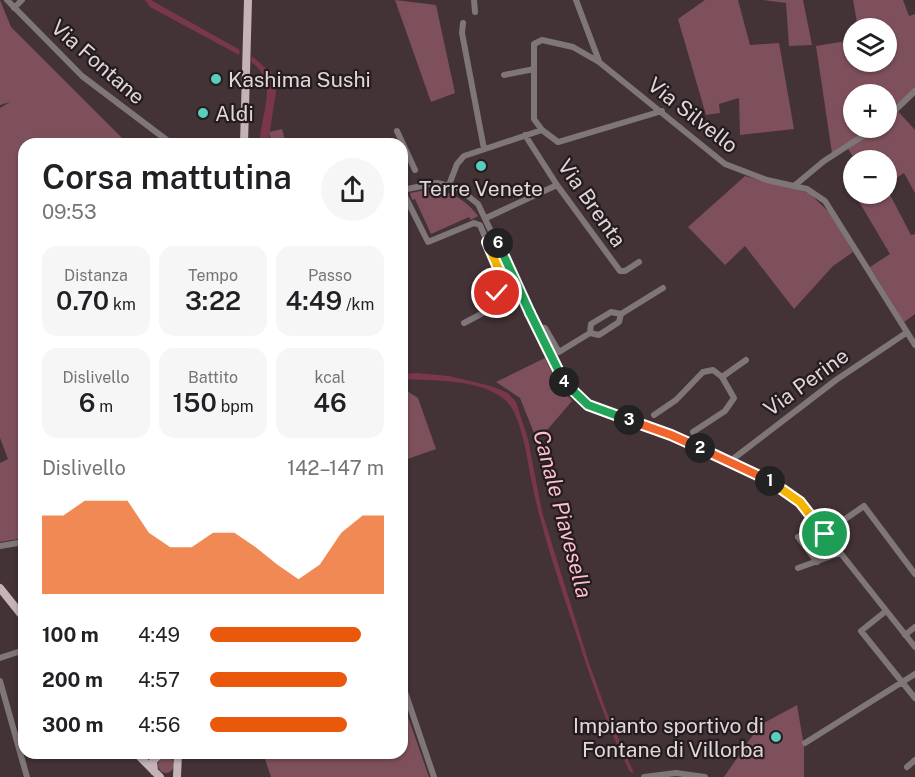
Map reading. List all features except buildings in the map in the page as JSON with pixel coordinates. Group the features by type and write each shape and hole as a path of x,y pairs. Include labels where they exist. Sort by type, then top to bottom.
{"main road":[{"path":"245,138 248,0"},
{"path":"0,588 18,610"},
{"path":"140,759 156,776"},
{"path":"155,759 153,761 156,776"},
{"path":"176,759 179,762"},
{"path":"175,776 179,759"}],"street":[{"name":"Via Fontane","path":"7,0 82,76 164,138"},
{"path":"14,8 22,0"},
{"path":"474,0 475,12"},
{"path":"576,0 599,62"},
{"path":"463,23 462,33 484,149"},
{"path":"579,51 586,46 587,34"},
{"name":"Via Silvello","path":"538,125 534,47 538,40 555,41 599,62 725,164 767,180 807,189 831,207 915,345"},
{"path":"504,75 534,69"},
{"path":"897,108 915,91"},
{"path":"641,116 650,111 651,102"},
{"path":"538,125 558,142 662,111"},
{"path":"525,135 538,125"},
{"path":"450,185 460,158 525,135 538,125"},
{"path":"397,131 400,138"},
{"name":"Via Brenta","path":"525,135 557,185 620,271 625,271 639,262"},
{"path":"794,186 824,161 860,138"},
{"path":"408,155 415,170"},
{"path":"408,189 437,183 450,185 470,195 486,218 552,361 568,387 588,405 671,435 784,490 800,502 915,647"},
{"path":"486,218 557,185"},
{"path":"408,203 426,241 431,242 474,223 480,225 506,286 490,296"},
{"path":"487,242 495,238"},
{"path":"552,361 559,352 590,333 599,335 617,324 621,314 663,288"},
{"path":"464,323 520,293"},
{"path":"590,333 591,324 610,312 621,314"},
{"path":"536,327 545,328 559,352"},
{"name":"Via Perine","path":"729,462 836,380 906,333"},
{"path":"722,376 746,360"},
{"path":"654,415 676,400 707,370 718,372 734,398 732,405 693,432"},
{"path":"825,534 864,506 915,574"},
{"path":"798,537 817,562"},
{"path":"0,546 18,543"},
{"path":"798,568 840,553"},
{"path":"886,611 861,631 915,698"},
{"path":"905,635 915,627"},
{"path":"0,658 18,652"},
{"path":"805,743 915,674"},
{"path":"0,681 18,745"},
{"path":"408,701 434,777"},
{"path":"22,759 27,777"},
{"path":"907,767 915,760"},
{"path":"644,777 676,773 705,777"}],"shaded area":[{"path":"0,0 11,27 122,138 18,138 18,539 0,542 0,463 8,459 0,438 0,108 10,102 0,105"},
{"path":"145,0 151,0 240,50 239,55 150,7"},
{"path":"395,0 436,5 455,93 431,102"},
{"path":"705,0 738,0 750,45 779,43 794,129 740,135 739,98 719,104 720,113 706,115 678,19"},
{"path":"763,0 803,0 812,45 789,46 786,3"},
{"path":"853,0 903,0 909,16 915,14 915,88 897,108 897,84 843,84 843,138 855,138 832,153 816,46 843,42 843,72 897,72 897,18 856,18"},
{"path":"252,56 269,71 270,68 276,92 269,138 261,138 267,90 265,80 260,70 251,62"},
{"path":"897,110 915,130 915,193 904,173 897,178 897,150 849,150 847,147 862,138 897,138"},
{"path":"282,129 284,138 270,138 269,132"},
{"path":"745,176 809,193 830,213 853,252 833,266 794,309 745,246 725,265 688,227"},
{"path":"431,189 457,197 478,216 471,220 469,217 431,234 410,193"},
{"path":"860,204 895,204 911,235 915,234 915,314 904,322 870,267 890,254"},
{"path":"545,358 557,383 572,401 548,429 534,433 520,398 496,382"},
{"path":"408,374 449,376 491,386 508,393 516,402 528,439 542,512 588,660 607,713 634,773 630,772 613,737 586,664 545,535 519,424 510,405 493,392 481,387 454,382 408,379"},
{"path":"408,392 418,398 436,449 408,459"},
{"name":"Impianto sportivo di Fontane di Villorba","path":"797,705 804,746 804,777 724,777 760,725"},
{"path":"408,717 429,777 271,777 265,759 408,759"},
{"path":"162,759 170,759 173,762 173,768 166,773 158,765"}],"place":[{"name":"Kashima Sushi","path":"216,79"},
{"name":"Aldi","path":"203,113"},
{"name":"Terre Venete","path":"481,166"},
{"name":"Impianto sportivo di Fontane di Villorba","path":"776,737"}],"route":[{"path":"497,293 506,286 487,242 495,238 552,361 564,382 577,397 595,409 671,435 774,483 800,502 825,534"}],"water label":[{"name":"Canale Piavesella","path":"563,514"}]}
